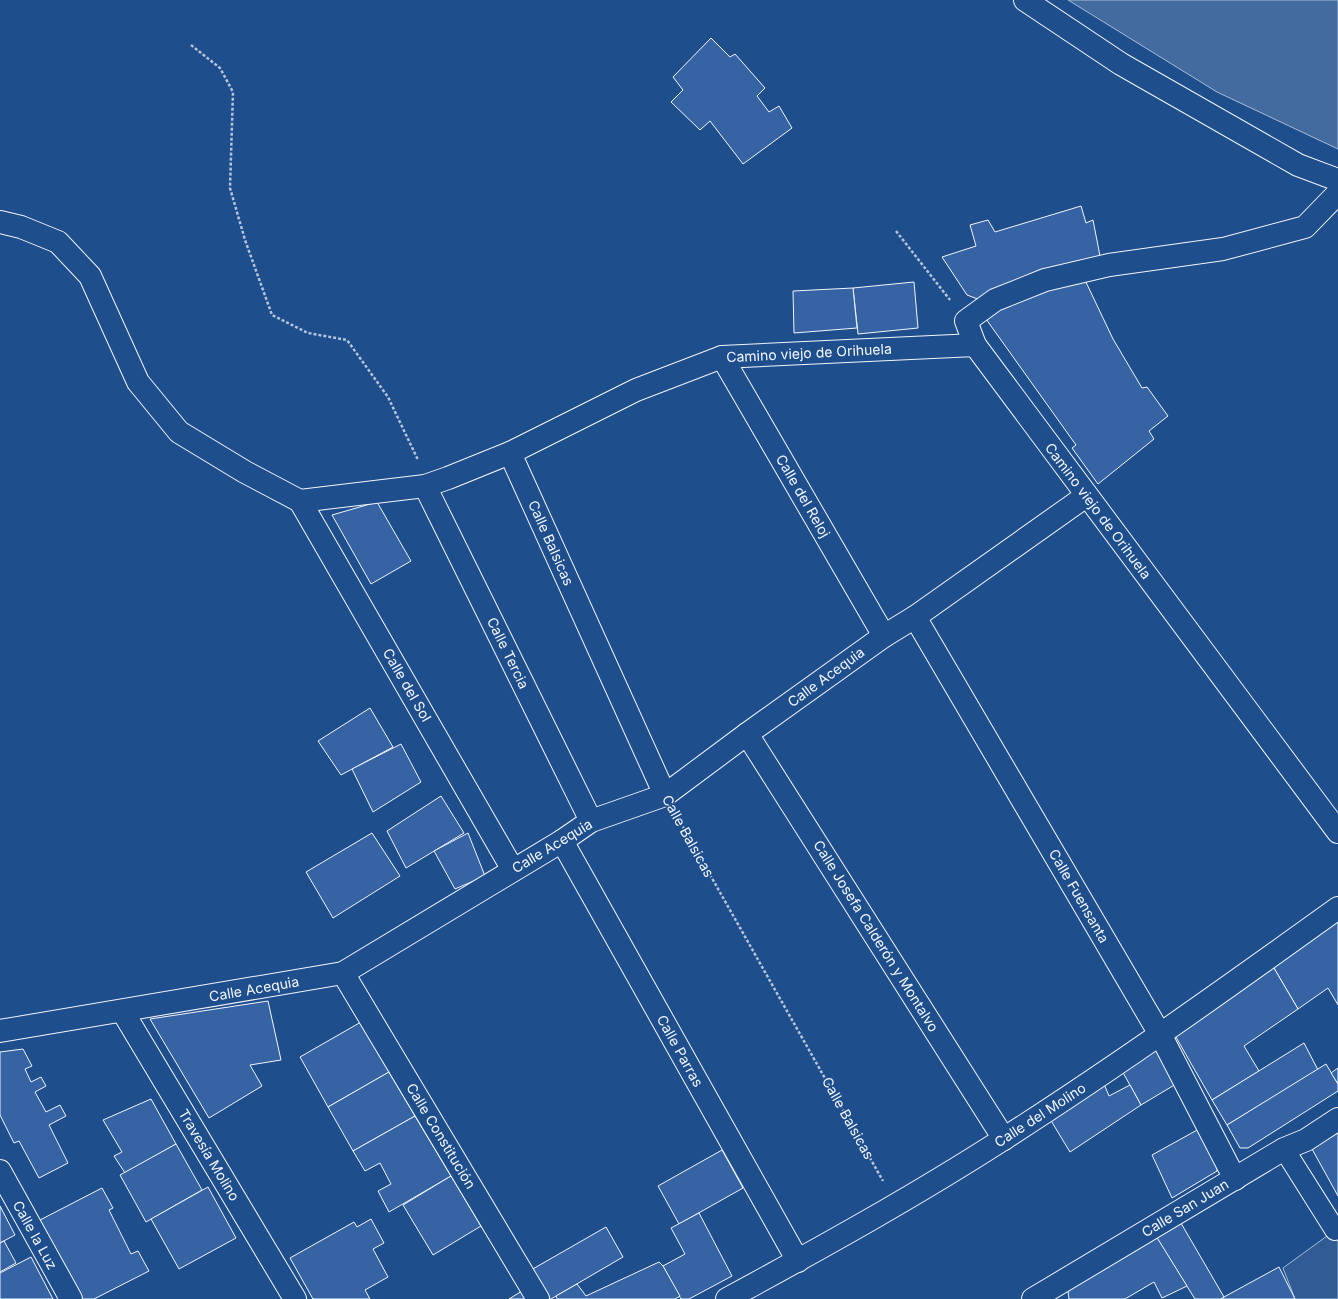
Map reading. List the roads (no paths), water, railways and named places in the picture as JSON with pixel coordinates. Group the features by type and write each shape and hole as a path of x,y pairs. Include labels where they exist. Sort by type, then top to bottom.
{"street":[{"path":"1025,0 1121,64 1298,165 1338,180"},
{"path":"975,345 966,321 996,300 1045,280 1109,265 1223,248 1305,227 1338,193"},
{"path":"0,222 21,227 58,242 90,276 138,382 179,432 245,472 300,500"},
{"name":"Camino viejo de Orihuela","path":"300,500 427,484 448,478 510,453 636,390 722,357 975,345 1086,496 1338,831"},
{"name":"Calle del Reloj","path":"722,357 884,636"},
{"name":"Calle Balsicas","path":"510,453 665,796"},
{"name":"Calle Tercia","path":"427,484 591,821"},
{"name":"Calle Acequia","path":"0,1031 123,1012 343,973 562,841 591,821 665,796 747,734 884,636 915,617 1086,496"},
{"name":"Calle del Sol","path":"300,500 513,870"},
{"name":"Calle Fuensanta","path":"915,617 1161,1036 1235,1178"},
{"name":"Calle Josefa Calderón y Montalvo","path":"747,734 1004,1139"},
{"name":"Calle Parras","path":"562,841 798,1260"},
{"name":"Calle del Molino","path":"727,1299 896,1204 1004,1139 1161,1036 1338,908"},
{"name":"Calle Constitución","path":"343,973 538,1299"},
{"name":"Travesía Molino","path":"123,1012 295,1299"},
{"name":"Calle San Juan","path":"1043,1296 1235,1178 1284,1149 1306,1140 1338,1119"},
{"path":"1284,1149 1335,1230"},
{"name":"Calle la Luz","path":"0,1171 70,1299"}]}
